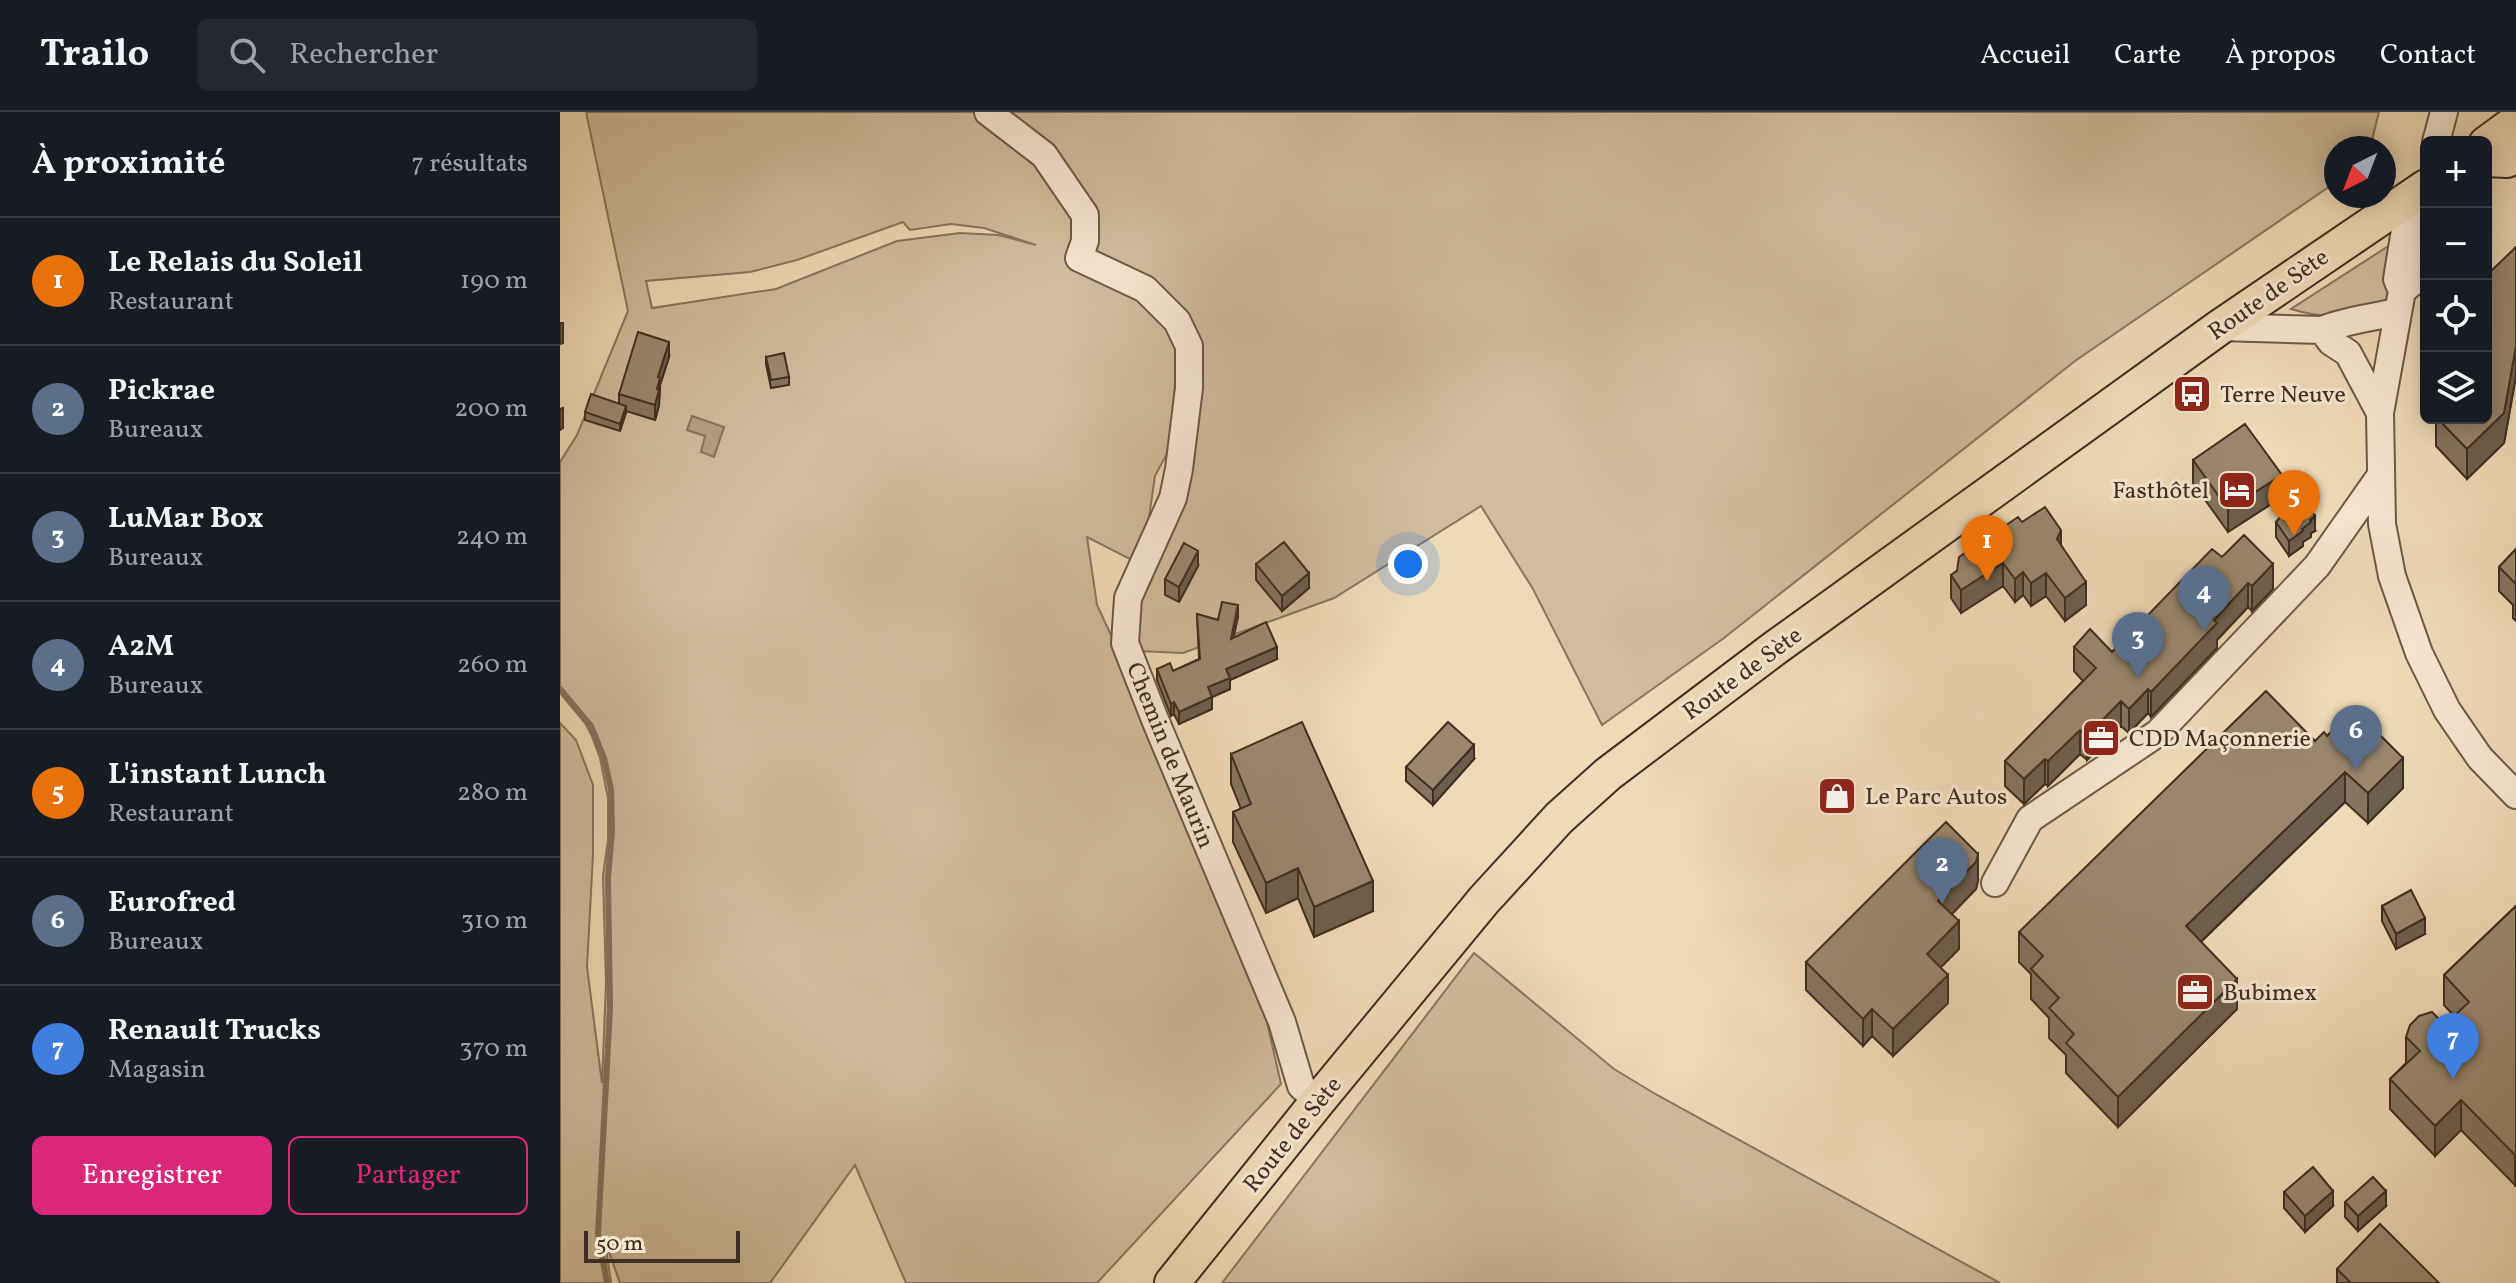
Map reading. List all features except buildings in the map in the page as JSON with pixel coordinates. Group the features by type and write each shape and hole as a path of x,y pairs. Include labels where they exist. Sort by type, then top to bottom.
{"main road":[{"path":"2503,112 2516,113"},
{"path":"2492,140 2516,122"},
{"path":"2492,159 2507,160 2516,155"},
{"name":"Route de Sète","path":"1172,1283 1484,900 1559,818 1608,774 1775,648 2220,327 2420,194"}],"street":[{"name":"Chemin de Maurin","path":"988,112 1044,155 1085,215 1085,241 1079,258 1145,289 1177,321 1189,346 1189,388 1173,498 1128,598 1125,643 1282,1022 1301,1086 1318,1101"},
{"path":"2438,136 2444,112"},
{"path":"2420,198 2405,230 2397,279 2400,301 2380,413 2382,524 2392,576 2419,653 2447,710 2480,758 2516,795"},
{"path":"2220,327 2322,330 2335,324 2350,323 2400,301"},
{"path":"2322,330 2331,342 2348,353 2380,413"},
{"path":"1995,883 2030,819 2158,733 2317,566 2381,475"}],"shaded area":[{"path":"586,112 2379,112 2373,136 2324,136 2324,190 2075,361 1724,638 1602,725 1533,589 1481,506 1334,598 1183,653 1138,651 1142,565 1087,537 1097,605 1156,732 1257,978 1281,1084 1097,1283 906,1283 855,1165 770,1283 620,1283 605,1241 611,1283 560,1283 560,723 576,740 593,785 587,967 602,1083 606,983 603,876 608,840 608,798 600,758 591,734 560,693 560,462 577,435 628,311","holes":["903,222 910,230 951,224 984,228 1036,245 998,235 960,233 897,241 776,289 652,308 646,281 750,272 797,260","1176,369 1182,445 1143,558 1155,476 1171,446"]},
{"path":"2390,245 2393,254 2386,301 2363,312 2340,316 2316,315 2291,309"},
{"path":"692,416 724,427 714,457 701,452 705,436 687,430"},
{"path":"1474,953 1614,1069 2000,1283 1222,1283"}],"waterway":[{"path":"560,689 591,726 604,758 611,789 612,831 608,878 610,1008 598,1234 607,1283"}],"place":[{"name":"Terre Neuve","path":"2192,394"},
{"name":"Fasthôtel","path":"2237,490"},
{"name":"L'instant Lunch","path":"2294,536"},
{"name":"Le Relais du Soleil","path":"1987,581"},
{"name":"A2M","path":"2204,632"},
{"name":"LuMar Box","path":"2138,678"},
{"name":"CDD Maçonnerie","path":"2101,738"},
{"name":"Eurofred","path":"2356,771"},
{"name":"Le Parc Autos","path":"1837,796"},
{"name":"Pickrae","path":"1942,904"},
{"name":"Bubimex","path":"2195,992"},
{"name":"Renault Trucks","path":"2453,1079"}]}
